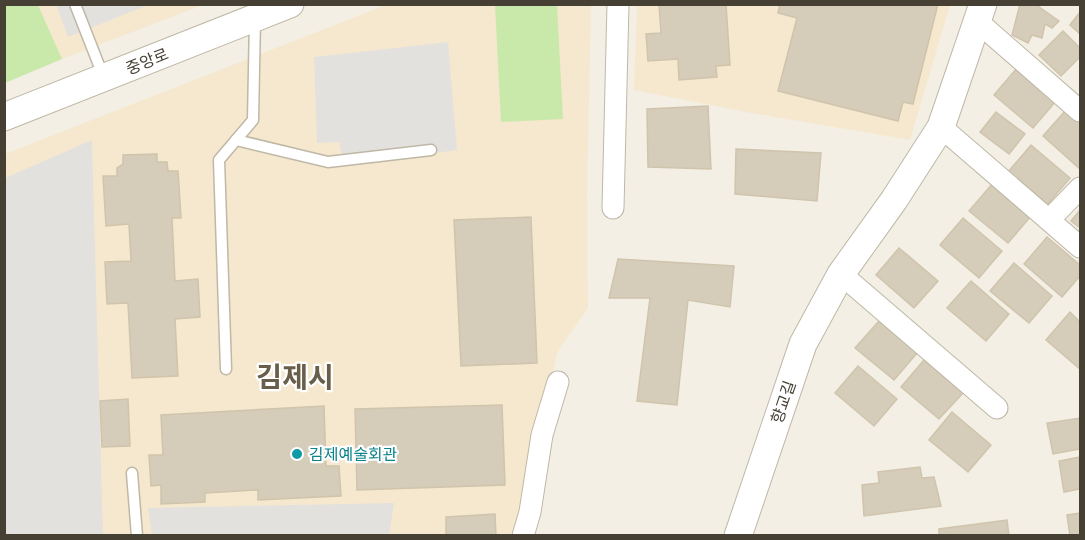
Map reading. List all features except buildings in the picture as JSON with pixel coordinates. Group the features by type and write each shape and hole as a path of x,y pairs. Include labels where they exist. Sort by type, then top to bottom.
{"street":[{"name":"중앙로","path":"4,117 290,4"},
{"path":"614,208 618,4"},
{"name":"향교길","path":"738,536 803,344 841,274 894,200 941,127 981,13 1080,111"},
{"path":"941,127 1080,247"},
{"path":"1049,220 1080,188"},
{"path":"841,274 997,408"},
{"path":"523,536 530,512 542,435 558,382"}],"lane":[{"path":"75,4 104,78"},
{"path":"226,369 219,160 253,120 255,18"},
{"path":"236,140 328,162 431,150"},
{"path":"132,473 137,536"}],"shaded area":[{"path":"56,4 148,5 68,37"},
{"path":"38,5 203,5 62,59"},
{"path":"386,5 591,5 587,195 588,308 558,351 515,535 5,536 5,154"},
{"path":"637,5 950,5 910,140 634,90"},
{"path":"448,42 457,150 344,166 339,142 317,143 314,57"},
{"path":"92,140 103,535 5,535 5,178"},
{"path":"394,503 389,536 152,535 148,508"}],"green space":[{"path":"5,4 38,5 62,59 5,83"},
{"path":"495,5 557,5 563,119 501,122"}],"place":[{"name":"김제예술회관","path":"297,454"}],"district":[{"name":"김제시","path":"295,377"}]}
